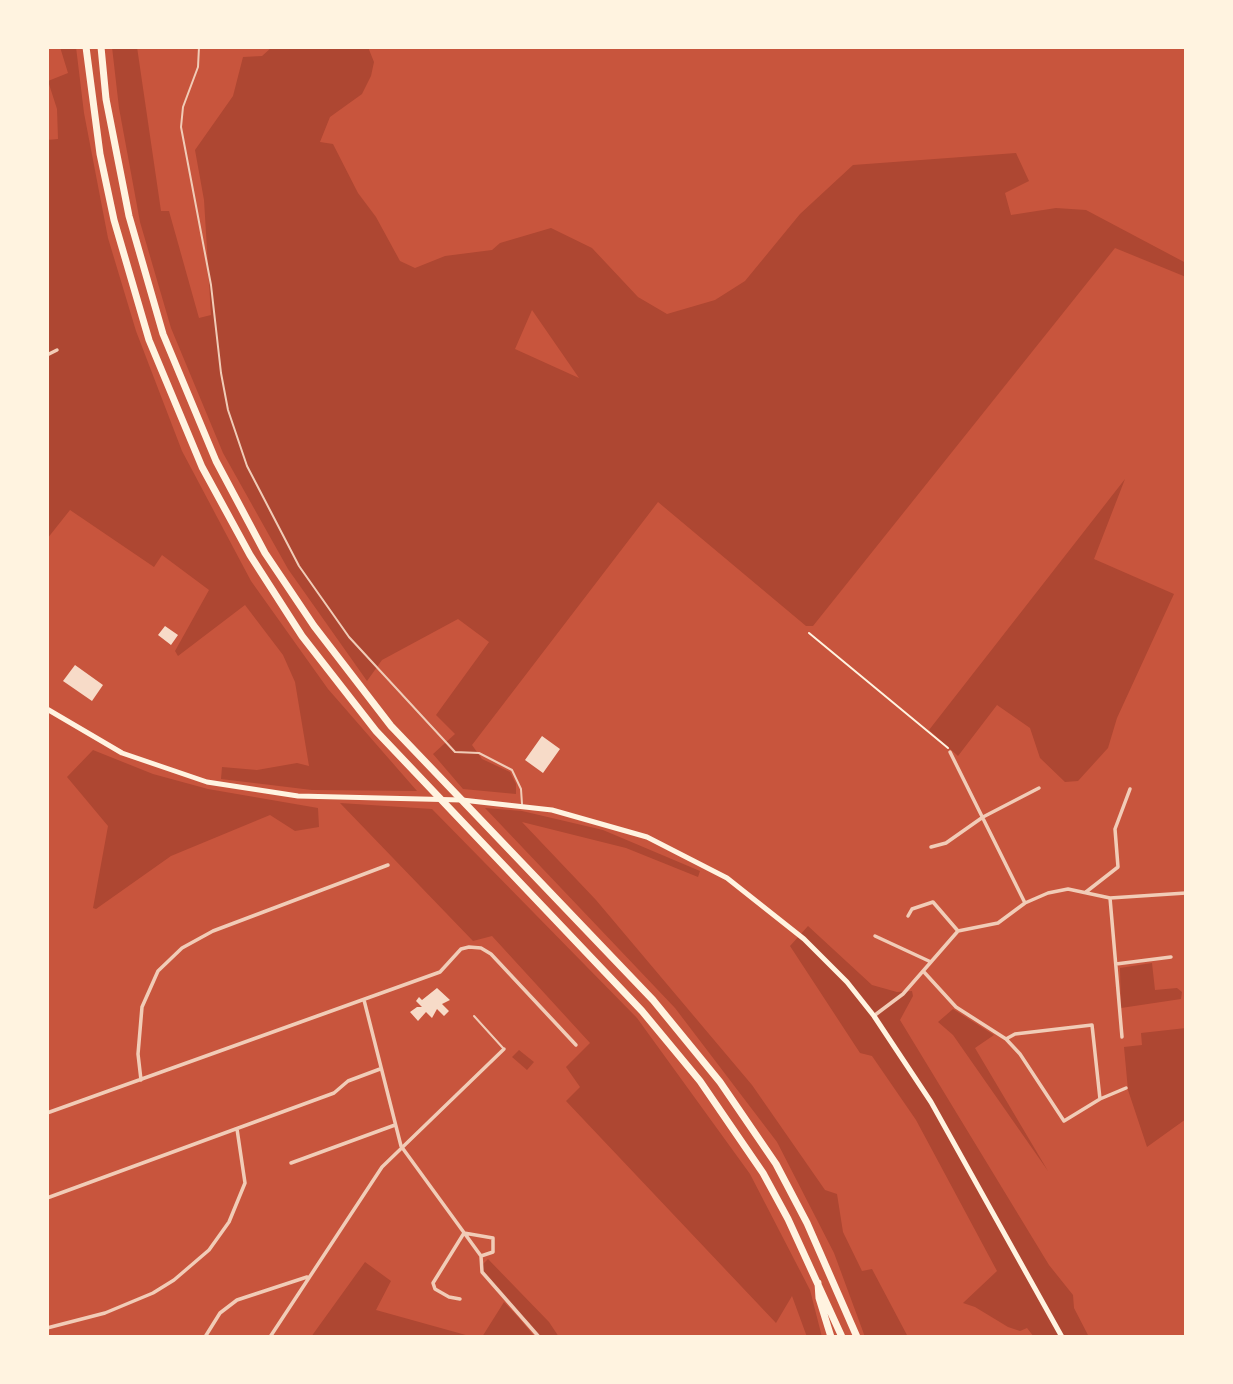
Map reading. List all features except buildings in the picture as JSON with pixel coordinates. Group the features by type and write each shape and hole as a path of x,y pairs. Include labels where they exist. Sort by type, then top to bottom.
{"highway":[{"path":"86,47 100,154 114,220 149,340 202,467 250,555 302,636 376,731 633,1001 700,1080 763,1173 818,1278 842,1337"},
{"path":"101,47 106,99 124,192 163,334 216,461 265,553 314,626 391,726 653,1000 720,1082 776,1164 829,1267 857,1337"},
{"path":"818,1278 818,1298 831,1337"}],"main road":[{"path":"47,709 102,743 164,770 241,789 315,797 522,805 623,828 704,864 748,892 804,939 847,982 874,1016 931,1102 1062,1337"}],"street":[{"path":"47,355 57,350"},
{"path":"950,752 1025,903"},
{"path":"931,847 946,843 983,817 1040,788"},
{"path":"1086,892 1118,867 1115,829 1130,789"},
{"path":"141,1080 138,1054 142,1007 153,980 176,953 205,934 388,865"},
{"path":"874,1016 903,994 958,931 998,923 1025,903 1058,890 1086,892 1110,898 1186,893"},
{"path":"1110,898 1122,1037"},
{"path":"908,916 912,909 933,902 958,931"},
{"path":"875,936 931,962"},
{"path":"47,1112 440,972 461,949 481,948 491,954 576,1045"},
{"path":"1116,964 1171,957"},
{"path":"924,972 956,1007 1006,1039 1020,1054 1063,1121 1100,1099 1126,1088"},
{"path":"364,1000 401,1146 481,1256 482,1272 539,1337"},
{"path":"1006,1039 1016,1034 1092,1025 1100,1099"},
{"path":"270,1337 307,1277 382,1167 504,1049"},
{"path":"47,1198 334,1093 348,1081 380,1069"},
{"path":"291,1163 395,1125"},
{"path":"47,1328 105,1313 153,1293 174,1280 209,1250 229,1222 245,1183 237,1129"},
{"path":"464,1233 493,1238 493,1252 481,1256"},
{"path":"460,1298 449,1297 435,1289 433,1283 464,1233"},
{"path":"205,1337 220,1312 237,1300 307,1277"}],"lane":[{"path":"199,47 198,67 184,107 181,127 211,285 223,385 247,466 299,566 349,637 455,752 479,753 512,770 521,789 522,805"},
{"path":"474,1016 504,1049"}],"path":[{"path":"809,633 944,742 950,752"}],"shaded area":[{"path":"60,47 76,47 84,113 108,238 136,331 182,451 251,581 328,689 417,791 312,790 221,779 222,767 257,770 297,763 309,766 295,682 283,655 245,605 178,656 175,651 209,590 162,555 154,567 70,510 47,539 47,140 58,139 57,109 48,81 68,73"},
{"path":"112,47 137,47 161,211 169,211 199,318 211,315 204,200 195,150 233,96 243,57 262,56 272,47 368,47 374,62 371,76 362,94 330,117 320,142 333,144 358,193 376,217 400,261 415,268 445,256 492,250 500,243 551,228 592,248 638,297 667,314 715,300 745,281 800,214 853,165 1016,153 1029,181 1005,193 1011,215 1056,208 1086,210 1186,263 1186,277 1115,248 813,626 806,626 658,502 472,745 482,759 510,772 516,784 516,794 463,789 433,754 455,734 436,715 489,642 458,619 382,660 367,681 288,569 223,453 171,328 140,222 119,108","holes":["532,310 579,378 515,349"]},
{"path":"1125,479 1094,559 1174,594 1117,718 1108,748 1078,781 1065,782 1040,758 1030,728 997,705 958,756 929,730"},
{"path":"93,750 153,774 208,789 318,808 319,827 295,831 270,815 171,856 96,909 93,908 108,826 67,777"},
{"path":"340,803 432,809 637,1018 750,1174 810,1290 822,1337 807,1337 792,1296 776,1323 566,1101 580,1087 566,1067 590,1043 492,936 473,941"},
{"path":"485,808 522,811 603,830 700,871 698,877 626,848 522,822 596,900 752,1085 825,1190 837,1194 843,1232 862,1271 872,1269 908,1337 865,1337 834,1253 777,1142 675,1008"},
{"path":"808,926 872,985 897,992 912,991 913,996 900,1020 1049,1265 1073,1295 1074,1308 1089,1337 1034,1337 1027,1328 1020,1331 1008,1327 975,1307 963,1303 997,1271 916,1120 872,1056 860,1053 790,946"},
{"path":"1152,963 1155,990 1177,988 1182,992 1181,999 1121,1008 1120,968"},
{"path":"953,1009 994,1035 975,1048 1048,1171 953,1035 938,1022"},
{"path":"1186,1028 1186,1119 1147,1147 1128,1090 1124,1047 1142,1045 1141,1033"},
{"path":"519,1050 534,1062 527,1070 512,1057"},
{"path":"488,1259 549,1322 559,1337 539,1337 483,1271 483,1264"},
{"path":"365,1262 391,1281 376,1310 473,1337 311,1337"},
{"path":"504,1302 519,1318 535,1337 482,1337"}]}
